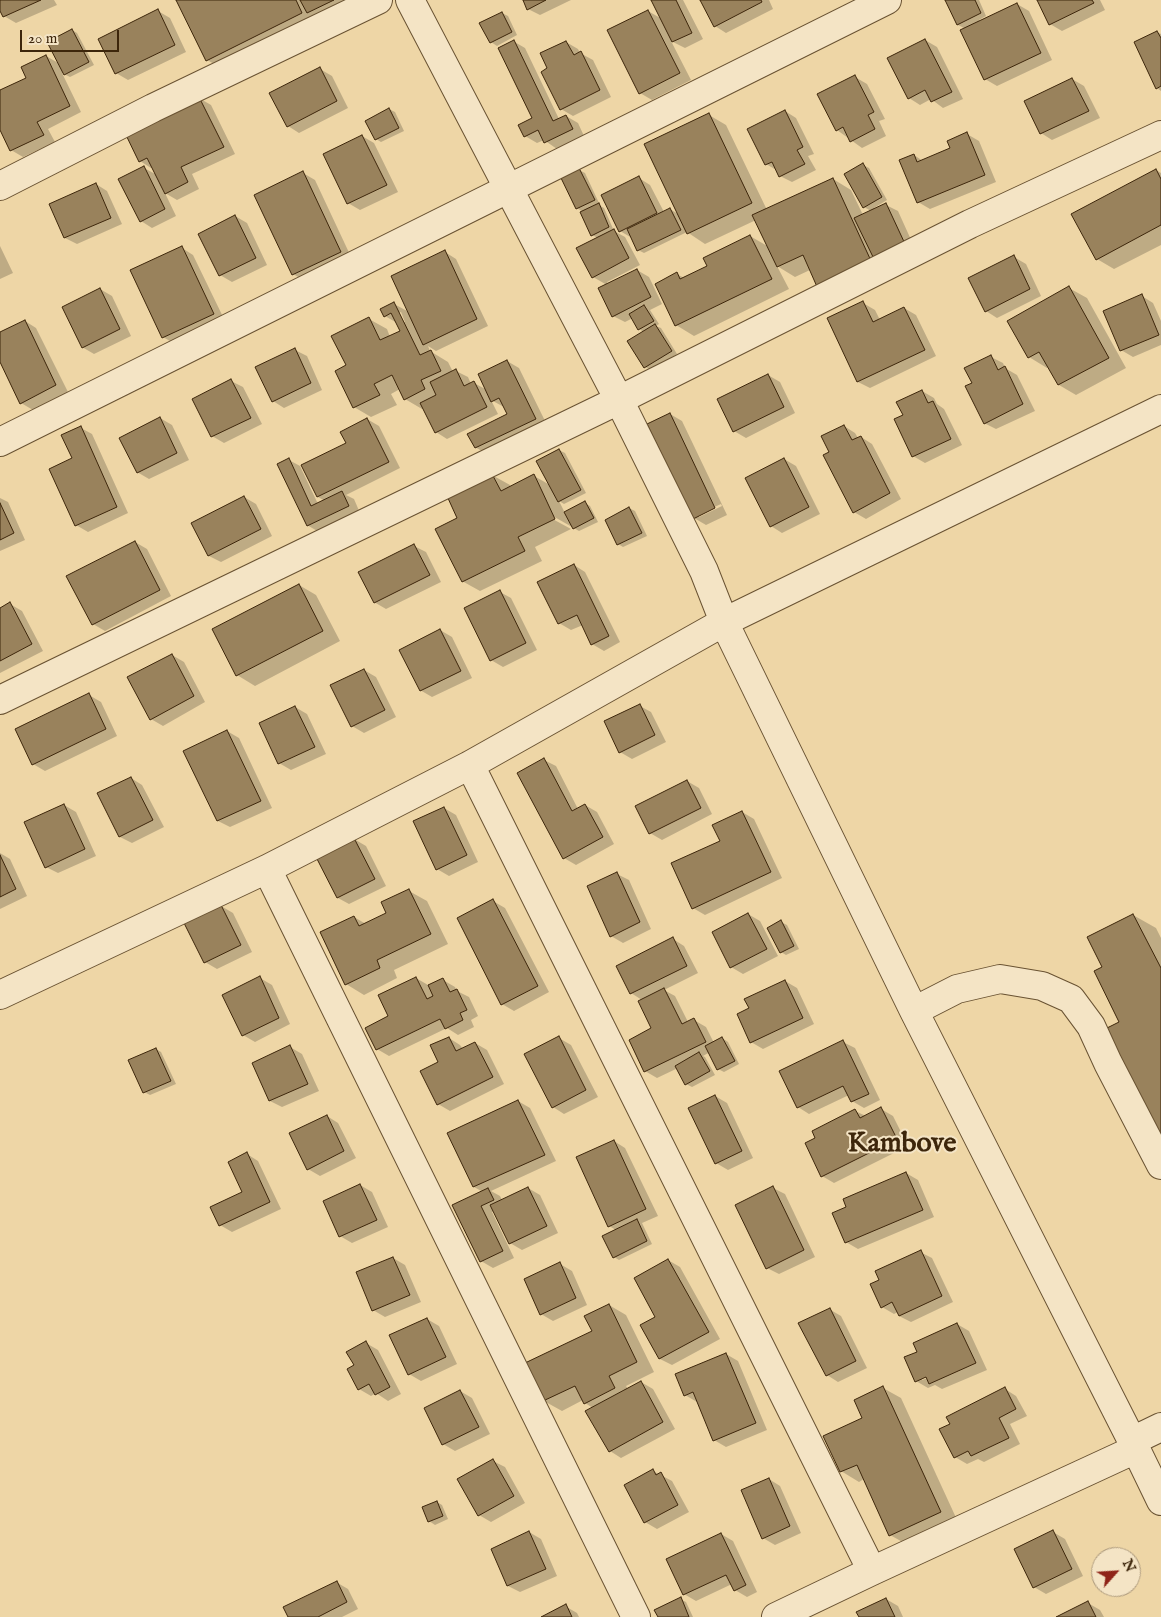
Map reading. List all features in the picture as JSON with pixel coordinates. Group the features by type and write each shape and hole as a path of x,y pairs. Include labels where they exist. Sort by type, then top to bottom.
{"street":[{"path":"0,186 153,108 378,0"},
{"path":"410,0 619,400 704,572 724,622 914,1011 1161,1502"},
{"path":"0,442 887,0"},
{"path":"0,700 619,400 970,224 1161,135"},
{"path":"0,995 266,869 470,765 724,622 1161,409"},
{"path":"470,765 872,1571"},
{"path":"266,869 636,1617"},
{"path":"914,1011 957,989 1000,979 1042,986 1071,999 1091,1026 1161,1165"},
{"path":"776,1617 1134,1445 1161,1427"}],"building":[{"path":"0,0 41,0 3,17 0,11"},
{"path":"176,0 296,0 302,13 206,61"},
{"path":"300,0 334,0 307,13"},
{"path":"523,0 546,0 527,10"},
{"path":"651,0 676,0 692,33 672,42"},
{"path":"700,0 761,0 762,2 714,27"},
{"path":"945,0 975,0 981,13 957,25"},
{"path":"1037,0 1092,0 1094,3 1049,25"},
{"path":"1017,3 1041,53 984,80 960,30"},
{"path":"158,9 175,45 115,74 98,39"},
{"path":"648,10 680,73 639,94 607,30"},
{"path":"502,12 512,32 490,43 479,23"},
{"path":"72,29 89,62 64,75 47,42"},
{"path":"1157,31 1161,38 1161,86 1156,89 1134,42"},
{"path":"925,39 952,92 931,102 925,90 908,99 887,58"},
{"path":"514,40 553,121 566,115 573,129 544,143 538,130 524,137 518,125 532,118 498,48"},
{"path":"566,41 574,55 581,51 600,90 560,110 541,72 547,68 540,53"},
{"path":"46,55 70,106 37,122 44,135 10,151 0,130 0,90 26,78 21,67"},
{"path":"320,67 337,101 287,127 269,93"},
{"path":"855,75 874,112 868,115 875,129 850,142 843,127 836,131 817,94"},
{"path":"1072,78 1089,111 1040,134 1024,101"},
{"path":"199,97 224,147 181,167 188,182 165,194 147,158 139,162 125,133"},
{"path":"389,108 399,128 375,140 365,121"},
{"path":"785,110 803,147 797,150 805,164 779,177 772,162 765,165 747,129"},
{"path":"709,113 752,203 687,234 644,144"},
{"path":"967,132 985,175 917,203 899,160 914,154 917,162 950,148 947,141"},
{"path":"362,135 387,185 347,204 323,154"},
{"path":"863,163 882,197 863,208 844,174"},
{"path":"144,166 165,209 140,222 118,179"},
{"path":"579,168 595,200 576,209 561,178"},
{"path":"1156,169 1161,179 1161,225 1096,260 1071,214"},
{"path":"303,171 341,252 292,275 254,195"},
{"path":"639,176 657,213 619,232 601,195"},
{"path":"833,178 872,263 818,289 803,255 777,267 752,215"},
{"path":"96,183 111,218 64,238 49,204"},
{"path":"599,203 609,227 591,236 580,212"},
{"path":"886,203 906,246 875,261 854,218"},
{"path":"670,208 681,230 637,251 627,229"},
{"path":"235,215 256,258 219,276 198,234"},
{"path":"614,229 629,258 592,278 576,248"},
{"path":"750,235 772,279 675,326 655,284 677,272 680,279 707,266 703,258"},
{"path":"182,246 214,314 162,338 130,270"},
{"path":"445,250 477,319 423,345 391,276"},
{"path":"1014,255 1030,289 985,312 968,278"},
{"path":"637,269 651,297 612,317 598,288"},
{"path":"1069,286 1109,358 1058,385 1039,352 1028,358 1007,321"},
{"path":"100,288 120,329 82,348 62,307"},
{"path":"1142,294 1159,335 1120,351 1103,311"},
{"path":"863,301 873,322 904,307 925,350 857,382 827,318"},
{"path":"394,302 420,355 431,350 441,371 421,380 425,389 404,400 392,375 374,384 380,395 353,408 335,371 346,365 331,336 369,317 380,340 400,331 391,313 384,317 380,309"},
{"path":"644,305 654,321 638,330 629,314"},
{"path":"25,320 56,385 20,404 0,362 0,332"},
{"path":"655,324 672,351 644,368 627,341"},
{"path":"295,348 311,383 272,402 255,367"},
{"path":"991,355 998,370 1005,366 1023,404 984,424 965,386 972,383 964,368"},
{"path":"507,360 536,419 475,448 467,434 507,414 499,398 491,402 478,374"},
{"path":"456,369 464,386 474,381 487,407 435,433 420,403 436,395 430,382"},
{"path":"768,374 784,407 733,432 717,399"},
{"path":"231,379 251,418 211,437 192,399"},
{"path":"922,390 928,403 933,401 951,439 912,457 894,419 903,415 896,402"},
{"path":"670,413 715,508 693,519 647,424"},
{"path":"160,417 177,453 137,473 119,438"},
{"path":"367,418 389,462 317,497 301,465 346,443 340,432"},
{"path":"844,425 852,440 861,436 890,493 853,513 823,455 829,452 821,436"},
{"path":"81,426 117,507 75,526 49,469 72,458 61,435"},
{"path":"559,449 581,490 558,502 536,461"},
{"path":"289,458 311,506 342,491 349,506 307,526 277,464"},
{"path":"784,458 809,507 770,527 745,478"},
{"path":"492,474 501,491 534,474 555,519 518,537 525,551 462,582 435,529 457,518 447,496"},
{"path":"244,496 261,529 208,556 191,523"},
{"path":"585,501 594,518 573,529 564,512"},
{"path":"0,503 14,533 0,540"},
{"path":"629,507 642,533 617,545 605,520"},
{"path":"135,541 160,590 92,625 66,576"},
{"path":"414,544 430,575 374,603 358,572"},
{"path":"574,564 609,636 591,645 577,615 558,624 537,582"},
{"path":"299,584 323,631 236,676 212,629"},
{"path":"500,590 526,643 490,661 464,608"},
{"path":"10,602 32,644 0,661 0,608"},
{"path":"440,629 461,671 420,691 399,650"},
{"path":"172,654 194,696 150,720 127,677"},
{"path":"364,669 385,710 351,727 330,685"},
{"path":"89,693 106,729 32,765 15,729"},
{"path":"640,704 655,735 619,753 604,721"},
{"path":"295,706 315,747 278,764 259,723"},
{"path":"227,730 261,801 217,821 183,751"},
{"path":"544,758 572,811 585,804 603,837 563,859 517,773"},
{"path":"131,777 153,820 119,837 97,793"},
{"path":"687,780 701,808 649,834 635,806"},
{"path":"64,804 85,849 45,868 24,822"},
{"path":"444,807 467,855 436,870 413,821"},
{"path":"742,811 771,872 692,909 671,863 720,841 712,825"},
{"path":"354,838 375,879 337,898 316,857"},
{"path":"0,855 16,889 0,897"},
{"path":"617,872 640,922 610,937 587,886"},
{"path":"409,889 431,934 377,960 380,968 345,985 320,932 354,916 359,926 386,913 381,902"},
{"path":"493,899 538,986 501,1005 457,918"},
{"path":"221,905 241,945 204,963 184,923"},
{"path":"748,913 767,949 730,968 712,932"},
{"path":"1133,914 1161,968 1161,1143 1101,1031 1119,1022 1094,971 1102,967 1087,937"},
{"path":"781,920 794,946 780,953 767,928"},
{"path":"673,937 687,966 630,994 616,966"},
{"path":"260,976 279,1018 242,1036 222,995"},
{"path":"416,977 427,999 433,996 428,985 443,978 450,992 457,989 467,1010 460,1013 463,1020 445,1029 440,1019 376,1050 365,1028 388,1016 378,995"},
{"path":"785,980 803,1018 750,1043 737,1014 749,1008 744,999"},
{"path":"664,988 682,1024 694,1018 706,1042 644,1072 629,1040 651,1028 638,1001"},
{"path":"559,1036 586,1090 552,1108 524,1054"},
{"path":"449,1037 456,1051 475,1042 493,1077 437,1105 420,1071 438,1062 430,1045"},
{"path":"722,1037 735,1061 717,1070 705,1046"},
{"path":"843,1040 869,1094 851,1102 843,1086 797,1108 779,1071"},
{"path":"290,1045 308,1084 269,1101 252,1063"},
{"path":"156,1048 171,1081 143,1093 128,1060"},
{"path":"699,1052 710,1071 685,1085 675,1066"},
{"path":"715,1095 742,1151 715,1164 688,1108"},
{"path":"518,1100 545,1155 473,1187 447,1133"},
{"path":"881,1107 897,1139 821,1177 805,1143 815,1138 812,1131 855,1109 860,1118"},
{"path":"327,1115 344,1151 307,1170 289,1133"},
{"path":"614,1140 646,1209 608,1227 576,1157"},
{"path":"247,1152 270,1202 219,1226 210,1207 242,1192 228,1162"},
{"path":"906,1172 923,1210 845,1243 832,1213 846,1207 843,1199"},
{"path":"360,1184 377,1220 339,1237 323,1201"},
{"path":"773,1186 804,1250 766,1269 735,1205"},
{"path":"528,1187 547,1226 509,1244 490,1205"},
{"path":"488,1188 494,1200 481,1206 503,1251 480,1262 452,1205"},
{"path":"637,1219 647,1241 613,1258 602,1236"},
{"path":"921,1250 942,1296 899,1316 892,1302 881,1308 870,1284 879,1280 875,1271"},
{"path":"393,1257 410,1295 372,1311 356,1272"},
{"path":"668,1259 709,1332 659,1359 640,1325 655,1317 634,1278"},
{"path":"560,1262 576,1298 540,1315 524,1279"},
{"path":"609,1304 637,1362 609,1376 615,1388 584,1404 575,1386 543,1401 525,1363 592,1331 584,1316"},
{"path":"830,1308 856,1361 826,1376 798,1323"},
{"path":"427,1318 446,1357 408,1375 389,1335"},
{"path":"957,1323 976,1363 929,1384 926,1377 915,1382 904,1357 917,1352 913,1343"},
{"path":"366,1341 390,1387 375,1395 369,1384 358,1390 347,1369 354,1365 346,1352"},
{"path":"726,1353 756,1423 713,1441 693,1392 684,1396 675,1374"},
{"path":"641,1381 663,1422 609,1452 585,1411"},
{"path":"883,1386 941,1512 889,1536 857,1465 840,1472 823,1436 862,1418 854,1400"},
{"path":"1005,1387 1016,1409 999,1418 1009,1438 971,1456 968,1451 954,1458 939,1429 950,1424 946,1417"},
{"path":"460,1390 479,1427 442,1445 424,1408"},
{"path":"493,1459 514,1496 478,1516 457,1479"},
{"path":"653,1469 656,1475 661,1472 678,1505 644,1523 624,1485"},
{"path":"769,1478 790,1526 762,1539 741,1490"},
{"path":"437,1501 443,1516 428,1522 422,1507"},
{"path":"1053,1530 1072,1569 1033,1588 1014,1549"},
{"path":"529,1531 546,1569 507,1586 491,1549"},
{"path":"721,1533 746,1585 734,1591 726,1575 683,1595 666,1559"},
{"path":"337,1581 347,1602 318,1617 288,1617 283,1607"},
{"path":"681,1597 689,1617 658,1617 654,1610"},
{"path":"886,1598 895,1617 859,1617 856,1612"},
{"path":"1088,1601 1096,1617 1056,1617"},
{"path":"566,1604 572,1617 541,1617"}],"district":[{"name":"Kambove","path":"902,1145"}]}
